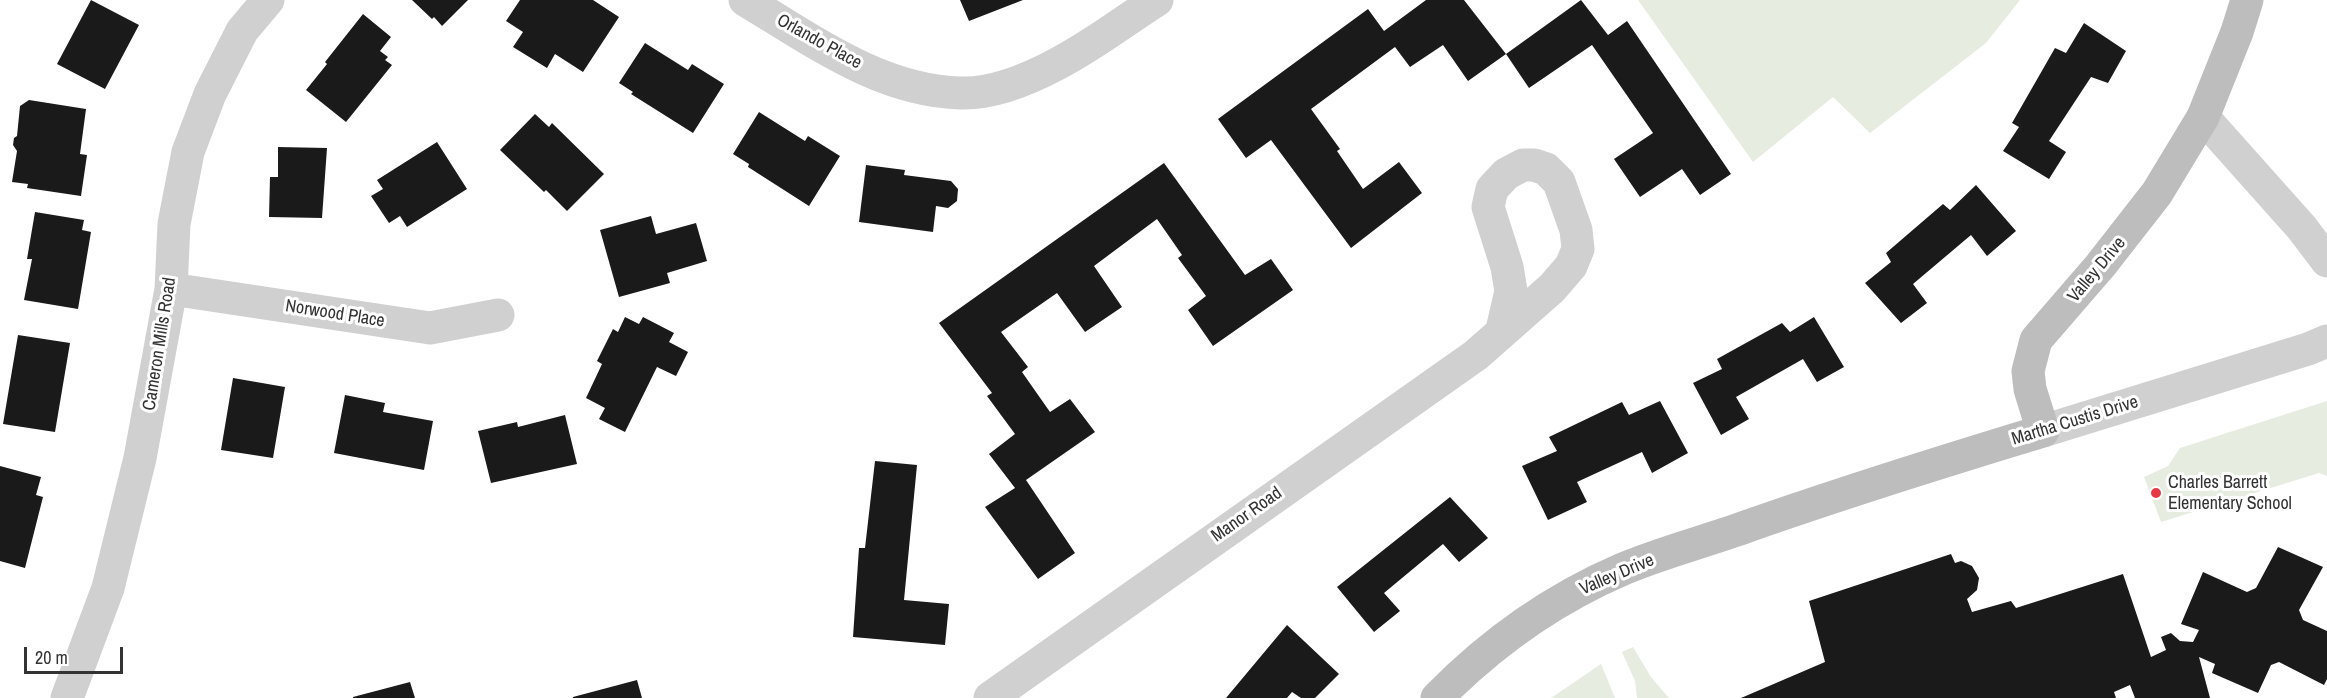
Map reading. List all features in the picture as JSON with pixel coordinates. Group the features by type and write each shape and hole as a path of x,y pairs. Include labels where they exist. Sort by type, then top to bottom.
{"street":[{"name":"Cameron Mills Road","path":"67,698 108,588 140,458 171,289 174,225 188,152 210,94 242,31 268,0"},
{"name":"Orlando Place","path":"746,0 842,59 908,85 962,93 994,89 1057,64 1157,0"},
{"name":"Valley Drive","path":"2043,431 2030,389 2028,371 2036,340 2126,235 2157,194 2203,117 2237,32 2247,0"},
{"path":"2203,117 2302,228 2327,261"},
{"name":"Norwood Place","path":"171,289 430,328 498,315"},
{"name":"Manor Road","path":"990,698 1476,355 1502,330"},
{"name":"Martha Custis Drive","path":"1823,500 2308,349 2327,341"},
{"name":"Valley Drive","path":"1437,698 1460,675 1511,633 1559,601 1623,569 1823,500"}],"shaded area":[{"path":"1638,0 2020,0 1986,43 1870,133 1833,97 1753,162"},
{"path":"2327,401 2327,476 2319,473 2161,522 2144,477 2168,466 2180,448"},
{"path":"1633,647 1651,677 1669,698 1637,698 1635,681 1622,652"},
{"path":"1601,664 1615,698 1551,698"}],"building":[{"path":"91,0 139,25 105,89 57,64"},
{"path":"412,0 468,0 442,26"},
{"path":"520,0 593,0 619,17 583,72 555,54 547,68 513,47 523,32 506,21"},
{"path":"960,0 1023,0 969,21"},
{"path":"1426,0 1464,0 1506,54 1468,81 1443,45 1410,67 1395,47 1311,109 1340,149 1337,151 1363,189 1399,162 1422,193 1351,248 1271,140 1246,158 1218,119 1368,9 1384,31"},
{"path":"1581,0 1608,35 1627,21 1731,174 1700,195 1682,169 1640,197 1614,159 1653,133 1592,45 1529,88 1506,54"},
{"path":"363,14 391,37 380,51 388,57 385,60 392,65 346,122 306,90"},
{"path":"2084,23 2126,51 2108,83 2091,77 2049,141 2066,152 2049,179 2003,151 2019,127 2012,123 2055,48 2066,53"},
{"path":"645,43 688,70 692,64 724,84 693,133 631,94 633,92 619,83"},
{"path":"29,100 86,109 80,154 87,155 81,196 27,188 28,184 12,182 17,151 13,145 14,138 17,136 20,106"},
{"path":"759,112 805,141 808,136 840,156 809,206 748,167 749,164 733,154"},
{"path":"535,114 549,127 552,123 604,174 567,211 500,150"},
{"path":"437,142 467,189 407,227 400,216 389,223 371,196 383,189 377,180"},
{"path":"278,147 327,148 322,218 269,217 270,177 278,177"},
{"path":"1164,163 1245,275 1271,259 1293,290 1213,346 1188,310 1206,296 1178,258 1182,255 1157,219 1094,266 1122,307 1085,332 1057,293 1001,332 1028,367 1022,372 1050,412 1070,399 1095,432 1026,480 1075,553 1038,579 985,507 1015,488 989,454 1015,434 987,396 992,393 939,323"},
{"path":"866,165 905,170 904,175 951,181 958,189 957,201 948,208 936,206 933,232 859,222"},
{"path":"1976,185 2016,231 1987,256 1971,235 1913,284 1927,303 1901,323 1865,283 1891,262 1886,253 1943,204 1950,210"},
{"path":"35,212 84,220 82,230 91,232 78,309 24,300 32,259 27,259"},
{"path":"651,216 656,234 696,223 707,261 667,273 670,283 619,297 600,230"},
{"path":"625,317 639,324 643,317 674,333 669,342 688,352 676,376 657,367 625,432 599,419 605,408 586,398 602,364 597,361 613,329 618,332"},
{"path":"1814,317 1844,367 1817,382 1803,359 1736,397 1749,419 1721,435 1693,383 1722,369 1717,359 1782,323 1790,332"},
{"path":"18,335 70,343 55,432 3,424"},
{"path":"233,378 285,387 273,458 221,450"},
{"path":"345,395 385,403 383,412 433,421 424,470 334,453"},
{"path":"1660,401 1688,453 1652,473 1642,452 1577,482 1587,502 1548,520 1522,466 1557,451 1549,437 1622,402 1629,415"},
{"path":"565,415 577,464 491,483 478,431 517,422 518,427"},
{"path":"875,461 917,465 904,600 949,604 945,645 853,637 859,548 865,548"},
{"path":"0,466 41,477 36,495 43,497 25,568 0,561"},
{"path":"1450,497 1488,538 1459,562 1443,544 1384,593 1400,611 1374,632 1337,587"},
{"path":"2278,547 2323,567 2299,610 2303,620 2327,631 2327,679 2324,685 2279,662 2271,665 2258,693 2212,673 2215,664 2199,657 2210,698 2135,698 2130,685 2114,692 2116,698 1741,698 1825,662 1809,601 1951,554 1955,563 1961,561 1972,566 1979,578 1977,590 1967,599 1972,612 2011,601 2016,608 2123,574 2151,657 2166,650 2161,637 2171,633 2180,641 2193,642 2199,630 2181,624 2203,572 2247,592 2256,588"},
{"path":"1287,625 1339,674 1315,698 1301,698 1292,692 1287,698 1226,698"},
{"path":"637,680 642,698 573,698 573,697"},
{"path":"410,682 415,698 353,698 353,697"}],"place":[{"name":"Charles Barrett Elementary School","path":"2156,493"}]}
